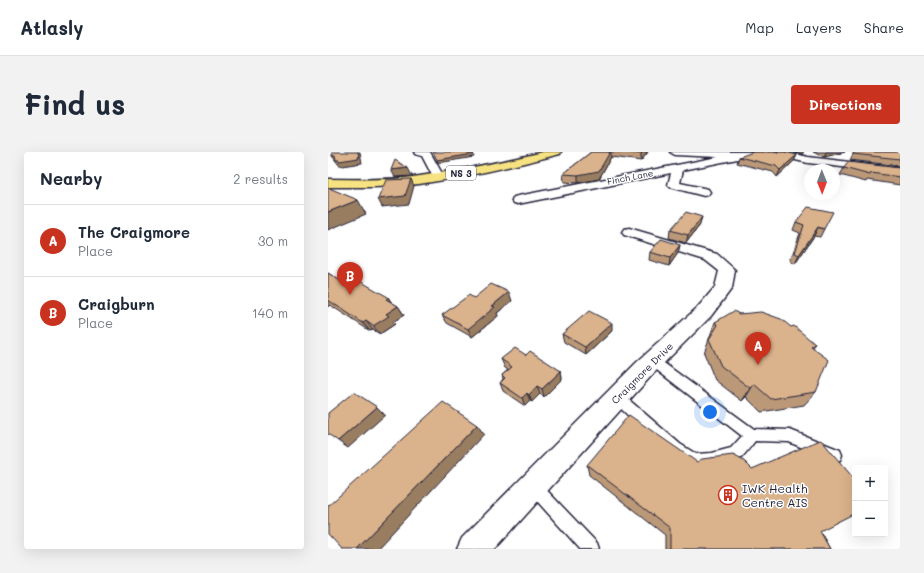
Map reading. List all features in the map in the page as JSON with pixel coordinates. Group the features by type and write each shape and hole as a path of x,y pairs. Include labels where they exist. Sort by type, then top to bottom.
{"main road":[{"name":"NS 3","path":"328,183 365,184 438,177 516,162 556,152"},
{"name":"NS 3","path":"328,178 365,184"}],"street":[{"path":"419,152 426,154 438,177"},
{"path":"675,152 743,155 757,152"},
{"path":"774,152 814,161 900,171"},
{"name":"Finch Lane","path":"518,200 743,155"},
{"path":"678,168 674,185 704,192"},
{"name":"Craigmore Drive","path":"473,549 617,397 706,310 722,289 727,278 727,270 711,257 629,232"}],"lane":[{"path":"653,361 752,435 790,436 835,455"},
{"path":"617,397 675,449 694,461 712,460 735,454 752,435"},
{"path":"532,485 591,549"}],"building":[{"path":"332,152 358,152 359,158 339,161 336,160 335,155 332,156"},
{"path":"433,152 473,152 473,154 437,160"},
{"path":"591,152 610,152 599,171 578,175 563,174"},
{"path":"624,152 643,152 641,154"},
{"path":"753,152 785,152 797,155 780,170 776,166 739,157"},
{"path":"854,152 900,152 900,159 853,154"},
{"path":"395,160 408,168 391,170"},
{"path":"848,162 900,168 900,177 871,173 870,175 844,168"},
{"path":"411,179 405,196 378,199 386,180"},
{"path":"329,188 358,200 328,212"},
{"path":"808,207 833,212 824,229 818,227 799,255 795,253 804,225 796,222"},
{"path":"686,212 702,217 688,235 670,230"},
{"path":"661,239 680,245 670,258 650,252"},
{"path":"328,273 347,285 358,280 388,297 386,299 398,306 386,314 389,316 373,326 366,321 363,323 328,300"},
{"path":"491,284 509,292 492,306 495,307 468,329 442,315 469,295 474,298"},
{"path":"589,311 612,323 585,347 562,334"},
{"path":"734,311 739,314 761,312 781,319 791,327 794,326 815,344 811,347 829,360 816,392 771,399 754,384 750,388 721,366 709,339 718,325 715,322"},
{"path":"515,348 526,355 530,351 561,371 542,389 537,386 529,395 527,393 522,398 500,383 505,378 502,375 512,367 501,359"},
{"path":"354,392 377,407 338,441 328,434 328,413"},
{"path":"443,402 477,425 357,549 342,549 328,534 328,506"},
{"name":"IWK Health Centre AIS","path":"629,415 697,462 702,459 733,455 744,461 752,469 820,440 852,476 852,515 820,531 830,549 670,549 670,528 587,465"}],"place":[{"name":"Craigburn","path":"350,295"},
{"name":"The Craigmore","path":"758,365"},
{"name":"IWK Health Centre AIS","path":"728,495"}]}
